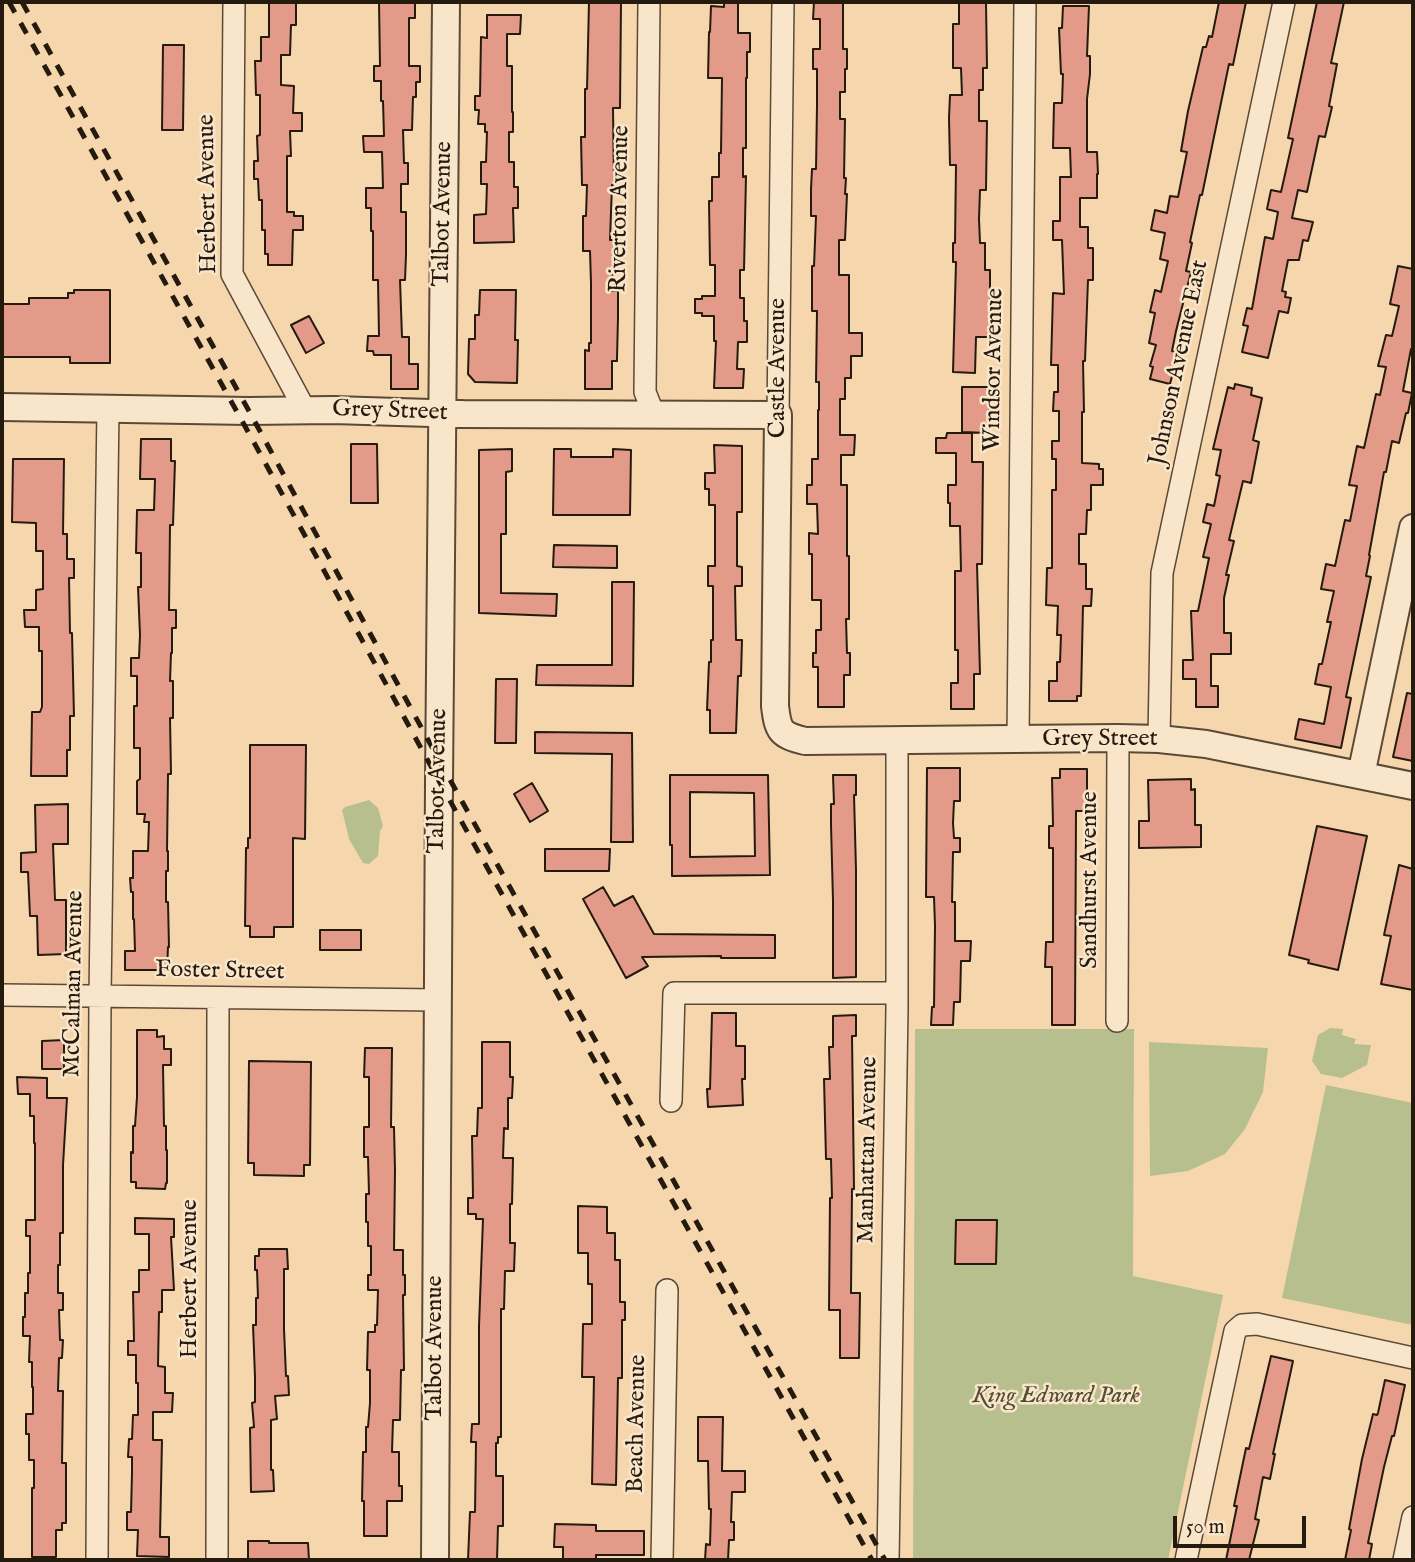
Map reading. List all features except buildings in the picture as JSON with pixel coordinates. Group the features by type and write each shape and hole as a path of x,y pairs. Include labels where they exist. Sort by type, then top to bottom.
{"street":[{"name":"Herbert Avenue","path":"234,2 232,274 305,410"},
{"name":"Talbot Avenue","path":"435,1560 446,2"},
{"name":"Riverton Avenue","path":"649,2 645,392 654,415"},
{"name":"Castle Avenue","path":"783,2 775,706 783,733"},
{"name":"Windsor Avenue","path":"1018,740 1025,2"},
{"name":"Johnson Avenue East","path":"1159,739 1162,573 1283,2"},
{"name":"Grey Street","path":"2,407 442,414 778,415"},
{"name":"McCalman Avenue","path":"97,1560 100,996 108,408"},
{"path":"1361,775 1413,528"},
{"name":"Grey Street","path":"783,733 805,741 1159,739 1206,744 1413,786"},
{"name":"Sandhurst Avenue","path":"1117,1021 1118,738"},
{"name":"Manhattan Avenue","path":"888,1560 897,993 897,740"},
{"path":"671,1101 674,993 897,993"},
{"name":"Foster Street","path":"2,995 438,1000"},
{"name":"Herbert Avenue","path":"217,1560 218,998"},
{"name":"Beach Avenue","path":"662,1560 667,1290"},
{"path":"1186,1560 1235,1331 1242,1325 1257,1324 1413,1357"},
{"path":"1404,1560 1413,1517"}],"green space":[{"path":"369,800 378,808 383,826 380,831 378,856 369,864 363,863 349,839 342,810"},
{"path":"1330,1028 1343,1029 1342,1035 1356,1039 1354,1044 1371,1045 1367,1065 1342,1078 1321,1074 1312,1061 1318,1035"},
{"name":"King Edward Park","path":"915,1029 1134,1029 1133,1276 1223,1295 1168,1560 913,1560"},
{"path":"1149,1042 1268,1048 1263,1092 1245,1129 1225,1154 1188,1171 1150,1176"},
{"path":"1326,1085 1413,1103 1413,1325 1282,1298"}],"railway":[{"path":"9,2 872,1560"},
{"path":"22,2 439,760 885,1560"}]}
